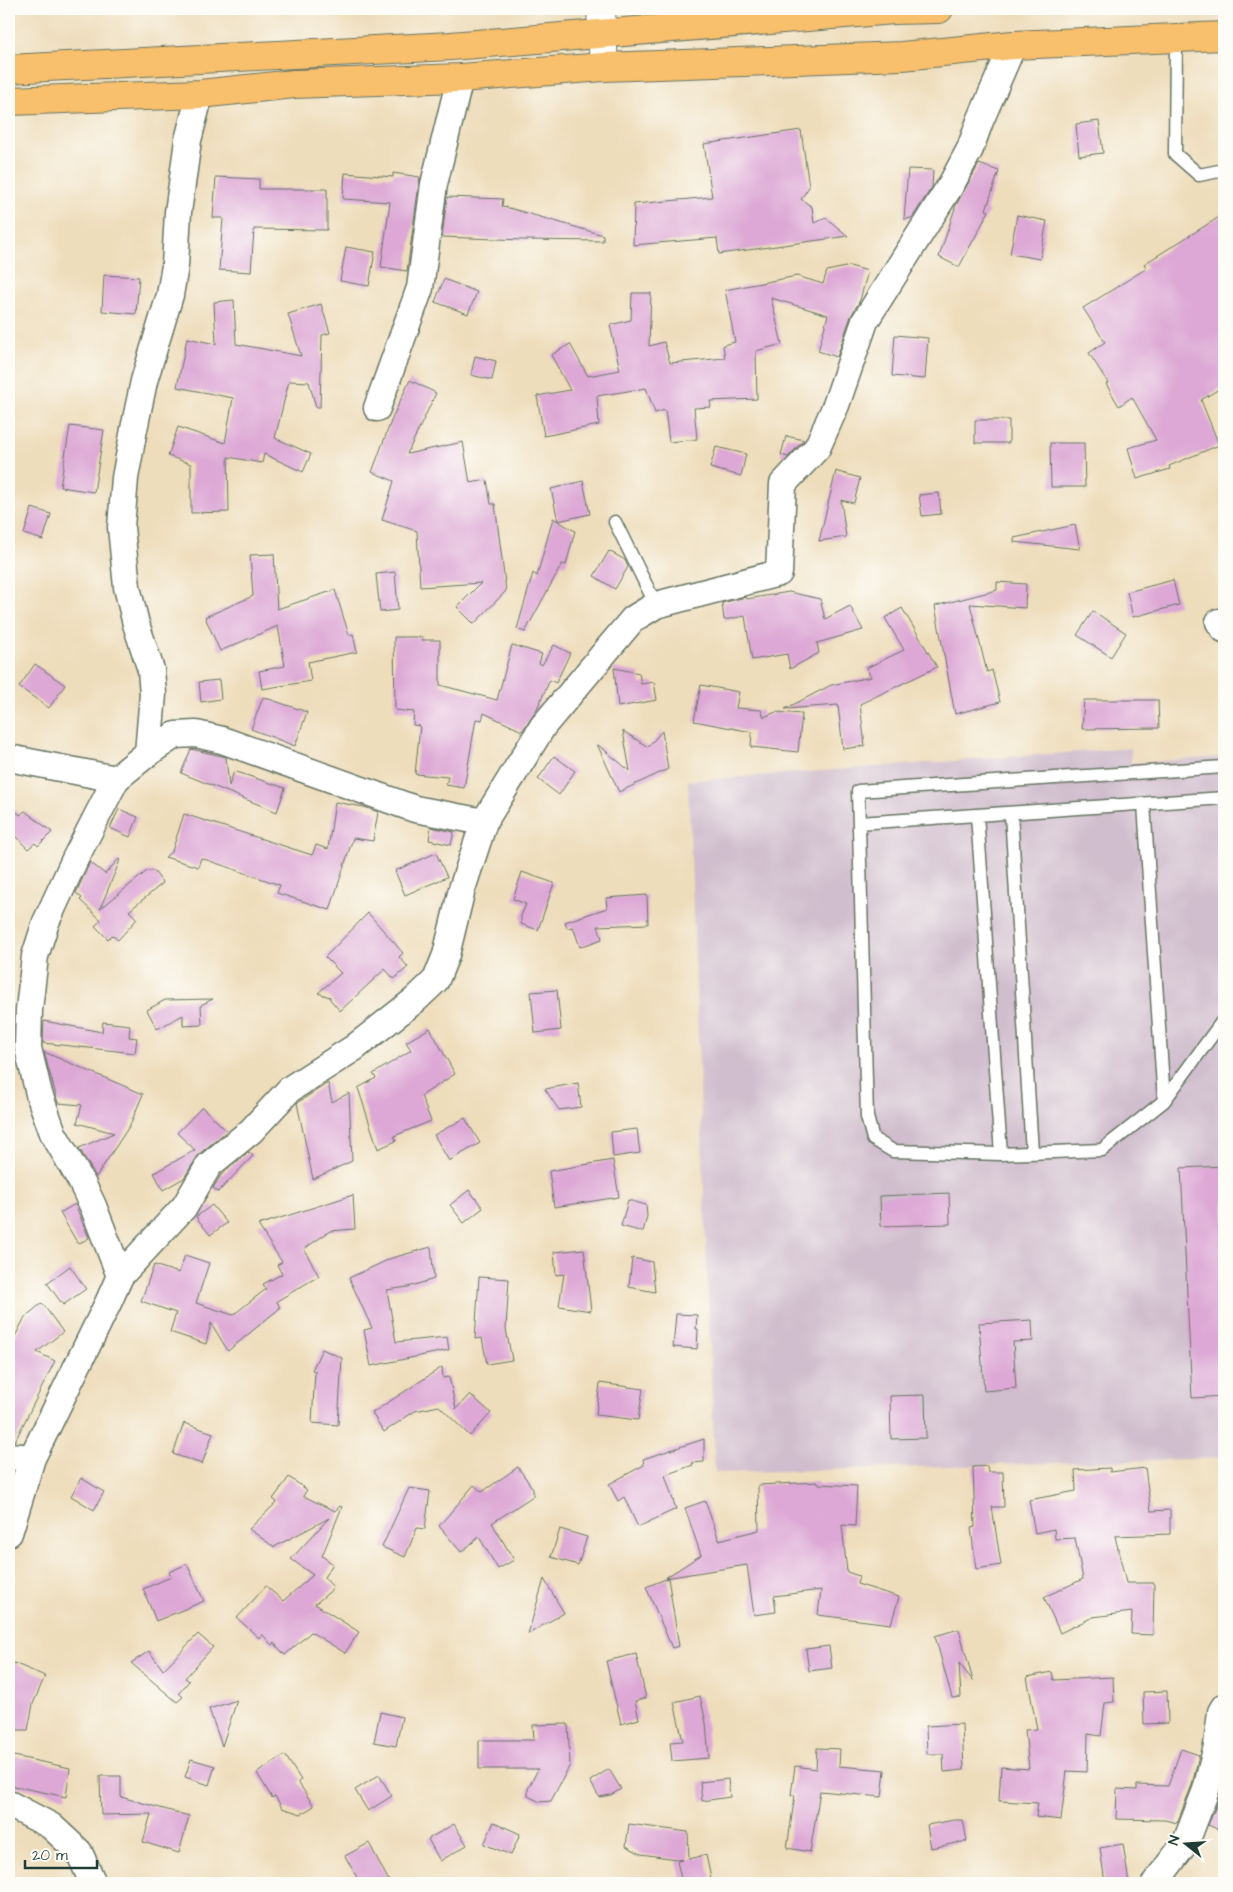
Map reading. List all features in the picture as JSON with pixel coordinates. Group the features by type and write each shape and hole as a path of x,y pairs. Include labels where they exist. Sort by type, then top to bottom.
{"highway":[{"path":"9,69 451,46 602,22 939,9"},
{"path":"9,101 200,94 294,84 460,78 604,67 902,56 1013,45 1224,36"}],"street":[{"path":"602,22 604,67"},
{"path":"9,1533 20,1457 108,1304 120,1276 185,1206 209,1165 251,1132 290,1090 354,1048 415,1000 436,980 446,955 462,889 484,822 543,726 633,619 656,605 779,573 783,484 817,448 836,405 865,321 952,183 970,149 1013,45"},
{"path":"377,408 420,288 434,184 460,78"},
{"path":"148,753 153,694 151,670 136,624 128,587 121,527 125,478 144,381 170,295 176,266 178,212 188,140 200,94"},
{"path":"120,1276 94,1206 53,1134 39,1094 28,1048 29,1010 36,956 46,922 75,859 116,779 174,735 196,734 222,740 415,809 484,822"},
{"path":"9,758 116,779"},
{"path":"1155,1883 1186,1842 1206,1790 1224,1707"},
{"path":"9,1804 51,1826 79,1852 93,1883"}],"lane":[{"path":"1176,38 1175,154 1199,175 1224,170"},
{"path":"614,522 656,605"},
{"path":"1224,767 858,791 867,1117 873,1139 893,1151 1001,1154 1102,1150 1164,1101 1224,1019"},
{"path":"859,823 1224,798"},
{"path":"1144,804 1164,1101"},
{"path":"1011,812 1032,1152"},
{"path":"977,815 1001,1154"}],"shaded area":[{"path":"1131,748 1131,763 1224,757 1224,1458 715,1473 688,781"}],"building":[{"path":"1099,121 1103,153 1079,156 1076,124"},
{"path":"801,130 809,187 801,199 812,207 814,223 826,218 848,236 719,254 717,238 633,245 634,204 712,197 704,144"},
{"path":"979,164 999,171 986,210 989,211 959,267 939,257 956,205"},
{"path":"908,169 933,170 932,187 912,218 904,219"},
{"path":"345,173 393,177 393,173 420,177 407,271 381,267 390,202 343,199"},
{"path":"216,177 259,179 259,189 327,189 327,230 254,229 251,272 219,270 223,218 213,218"},
{"path":"447,197 503,199 502,206 603,235 603,241 442,237"},
{"path":"1224,214 1224,386 1201,400 1219,445 1169,466 1170,469 1137,479 1128,448 1156,440 1132,397 1119,406 1106,384 1108,383 1089,353 1105,342 1083,308 1147,268 1144,264"},
{"path":"1017,215 1047,221 1040,259 1010,254"},
{"path":"346,247 375,252 369,286 340,281"},
{"path":"850,266 868,271 860,300 851,316 837,357 818,351 828,315 771,298 782,344 756,351 757,399 710,401 711,407 694,408 697,439 669,442 665,410 655,413 646,388 597,396 599,425 544,436 537,396 570,390 551,355 570,344 588,376 620,370 610,325 631,320 632,293 651,293 649,346 664,342 670,363 725,358 723,345 735,342 725,290 797,276 823,284 827,271"},
{"path":"104,275 139,277 136,314 102,311"},
{"path":"444,279 477,292 468,314 435,302"},
{"path":"234,300 236,344 301,356 288,314 321,304 330,333 322,335 320,407 316,407 309,382 289,381 275,438 311,454 303,472 264,454 262,463 228,457 229,512 191,513 191,464 168,456 178,427 225,443 233,398 177,387 187,338 216,344 214,302"},
{"path":"895,335 928,338 925,379 892,376"},
{"path":"475,356 496,361 492,380 471,375"},
{"path":"410,380 436,393 407,454 463,442 470,483 487,480 491,504 495,504 506,591 474,624 457,607 481,583 420,587 417,531 382,520 394,481 372,472 393,416"},
{"path":"975,420 1009,420 1009,443 975,443"},
{"path":"70,426 104,430 94,492 60,487"},
{"path":"786,436 804,440 788,457 781,455"},
{"path":"1050,443 1084,443 1085,487 1051,487"},
{"path":"716,447 746,454 741,476 710,468"},
{"path":"836,471 860,478 854,503 841,500 846,537 819,541"},
{"path":"583,481 590,514 558,521 551,489"},
{"path":"939,493 941,514 922,516 919,495"},
{"path":"32,508 51,514 43,540 24,534"},
{"path":"553,518 575,531 566,565 562,564 525,632 517,629 533,573 537,576"},
{"path":"1075,525 1080,549 1014,542 1014,538"},
{"path":"609,551 625,560 628,567 615,589 594,576"},
{"path":"274,554 277,609 335,590 349,635 353,634 357,652 308,662 311,681 262,689 259,671 285,666 278,626 220,651 205,617 253,596 250,555"},
{"path":"395,572 398,610 380,612 376,574"},
{"path":"1173,580 1179,605 1133,617 1127,592"},
{"path":"997,582 1026,584 1025,608 970,604 987,672 992,670 1000,702 955,714 935,606 997,590"},
{"path":"789,592 820,599 825,619 850,606 863,630 817,643 819,653 790,669 787,654 752,660 745,616 724,620 722,603 746,597 747,599"},
{"path":"902,608 937,667 860,704 865,746 843,749 838,705 785,709 831,685 871,677 866,668 904,650 885,618"},
{"path":"1093,611 1126,633 1111,657 1077,635"},
{"path":"394,637 422,637 422,640 440,640 440,685 497,700 512,645 542,654 539,663 542,665 554,645 570,653 556,683 550,680 535,713 522,731 484,713 482,720 476,719 464,788 446,785 448,777 415,774 420,726 413,725 414,712 395,710"},
{"path":"35,664 65,685 49,708 19,687"},
{"path":"614,668 639,673 641,684 654,682 657,700 618,707"},
{"path":"219,680 221,699 201,702 199,682"},
{"path":"701,685 739,692 736,708 761,710 764,717 776,712 802,714 798,752 751,747 752,732 694,721"},
{"path":"263,697 307,712 295,746 251,729"},
{"path":"1084,700 1158,700 1159,728 1082,729"},
{"path":"623,731 648,747 662,731 668,769 619,792 597,744 630,771"},
{"path":"191,749 226,757 229,786 234,771 285,788 277,812 181,773"},
{"path":"554,756 575,771 559,795 538,779"},
{"path":"335,802 364,807 378,812 373,841 353,838 330,910 277,893 280,885 201,858 198,867 165,857 172,851 184,814 312,855 316,845 328,849"},
{"path":"9,805 20,815 25,811 52,832 38,846 35,843 28,849 9,830"},
{"path":"119,809 138,817 130,837 110,828"},
{"path":"431,827 454,832 451,845 429,840"},
{"path":"436,853 447,877 405,895 395,871"},
{"path":"119,859 100,909 147,871 154,871 163,883 129,911 137,919 118,940 112,935 108,939 95,926 101,920 80,900 82,898 76,893 90,862 105,874"},
{"path":"522,872 554,883 538,930 521,924 521,916 526,904 513,899"},
{"path":"647,895 648,924 598,926 602,939 580,947 573,927 567,928 565,922 607,908 606,898"},
{"path":"368,913 403,953 399,957 408,967 394,979 385,969 340,1011 330,997 318,993 341,973 325,957"},
{"path":"557,990 561,1030 535,1033 531,992"},
{"path":"213,999 201,1005 202,1025 183,1026 183,1015 157,1029 147,1010 165,1000"},
{"path":"44,1021 102,1032 103,1022 130,1025 129,1037 137,1038 135,1053 43,1043"},
{"path":"430,1028 455,1074 421,1096 431,1121 394,1136 396,1141 378,1149 358,1088 376,1078 373,1074 411,1050 406,1042"},
{"path":"44,1052 143,1094 130,1125 96,1177 79,1148 114,1133 77,1123 82,1105 58,1103"},
{"path":"328,1083 332,1102 349,1093 352,1161 313,1179 297,1103"},
{"path":"578,1083 581,1107 559,1110 545,1089"},
{"path":"202,1107 227,1131 199,1154 184,1178 163,1190 154,1173 195,1150 177,1133"},
{"path":"465,1118 480,1143 449,1161 434,1135"},
{"path":"637,1129 640,1153 613,1157 611,1132"},
{"path":"249,1152 253,1156 218,1192 213,1188 221,1175"},
{"path":"613,1160 619,1197 554,1207 549,1171"},
{"path":"1224,1166 1224,1396 1192,1398 1181,1168"},
{"path":"469,1190 483,1208 464,1223 450,1205"},
{"path":"949,1193 950,1224 881,1226 880,1196"},
{"path":"353,1195 355,1229 330,1231 304,1249 319,1276 277,1301 280,1308 228,1351 211,1323 206,1344 170,1332 176,1313 141,1301 154,1265 179,1273 185,1255 209,1263 196,1303 233,1315 266,1289 263,1284 282,1274 277,1265 282,1262 258,1225"},
{"path":"628,1200 646,1205 647,1216 643,1232 621,1226"},
{"path":"75,1204 89,1238 78,1244 60,1213"},
{"path":"212,1205 227,1223 210,1235 196,1217"},
{"path":"431,1247 434,1279 408,1287 387,1290 396,1342 447,1337 449,1350 371,1366 364,1330 372,1328 349,1278 392,1258"},
{"path":"584,1249 591,1311 559,1306 564,1274 556,1275 554,1252"},
{"path":"632,1258 652,1262 655,1292 629,1287"},
{"path":"70,1266 86,1289 63,1305 47,1283"},
{"path":"479,1277 509,1279 506,1329 512,1360 487,1364 482,1338 475,1339"},
{"path":"42,1303 63,1332 37,1352 55,1361 15,1441 9,1441 9,1348 25,1317"},
{"path":"676,1314 697,1315 697,1349 673,1347"},
{"path":"1032,1320 1033,1341 1013,1342 1016,1388 984,1391 979,1323"},
{"path":"322,1349 342,1358 338,1425 312,1423 315,1371 312,1370"},
{"path":"442,1367 443,1378 449,1377 456,1409 470,1394 491,1413 470,1436 439,1406 415,1411 384,1432 372,1413"},
{"path":"600,1383 643,1389 638,1420 596,1415"},
{"path":"925,1395 926,1438 891,1439 890,1396"},
{"path":"184,1423 213,1433 202,1464 173,1454"},
{"path":"704,1439 704,1462 692,1463 693,1465 665,1475 676,1509 638,1527 624,1497 618,1501 609,1484 644,1465 643,1459"},
{"path":"987,1466 988,1472 1003,1472 1004,1507 992,1507 1001,1565 976,1569 971,1528 975,1527 973,1467"},
{"path":"518,1467 533,1489 533,1496 492,1523 514,1560 498,1569 479,1537 461,1552 439,1526 474,1485 482,1492"},
{"path":"1110,1468 1110,1472 1145,1468 1151,1511 1170,1510 1170,1534 1115,1536 1126,1583 1154,1583 1153,1635 1131,1634 1132,1612 1093,1617 1060,1633 1044,1597 1083,1579 1075,1538 1055,1539 1054,1529 1035,1533 1029,1500 1076,1491 1075,1470"},
{"path":"289,1477 307,1490 303,1496 335,1511 340,1506 342,1507 322,1556 333,1564 324,1577 334,1588 315,1604 359,1632 345,1653 311,1632 285,1655 274,1643 272,1645 262,1634 259,1638 237,1618 266,1586 283,1601 313,1575 291,1559 329,1518 274,1547 249,1529 277,1502 273,1499"},
{"path":"81,1478 104,1492 94,1510 71,1496"},
{"path":"817,1482 818,1484 857,1486 855,1526 842,1525 847,1572 859,1576 857,1584 899,1597 891,1624 818,1615 821,1590 774,1596 776,1612 754,1615 747,1565 665,1578 701,1555 685,1508 705,1501 719,1540 759,1530 758,1485"},
{"path":"409,1488 430,1491 425,1529 417,1528 405,1557 382,1547"},
{"path":"560,1529 587,1537 578,1565 551,1557"},
{"path":"187,1564 204,1601 156,1621 143,1589 171,1577 169,1572"},
{"path":"668,1578 679,1646 672,1648 646,1587"},
{"path":"544,1579 564,1613 528,1634"},
{"path":"959,1629 973,1681 959,1663 961,1697 952,1698 935,1636"},
{"path":"198,1634 213,1647 185,1678 189,1681 179,1693 183,1697 177,1702 131,1663 149,1651 163,1670"},
{"path":"829,1646 832,1668 809,1671 806,1649"},
{"path":"636,1654 646,1698 635,1701 639,1719 621,1724 606,1661"},
{"path":"9,1661 45,1676 33,1704 28,1730 9,1730"},
{"path":"1052,1672 1054,1680 1113,1677 1114,1702 1105,1703 1101,1736 1088,1734 1087,1772 1067,1771 1061,1820 1036,1817 1038,1803 999,1801 1001,1767 1029,1769 1025,1730 1037,1729 1027,1677"},
{"path":"1167,1691 1168,1723 1144,1724 1143,1692"},
{"path":"700,1696 706,1723 709,1758 672,1761 670,1742 683,1741 674,1702"},
{"path":"237,1700 222,1746 209,1709"},
{"path":"380,1712 402,1717 396,1746 374,1742"},
{"path":"568,1724 570,1765 551,1801 540,1802 528,1796 528,1789 538,1769 479,1769 479,1740 534,1740 533,1725"},
{"path":"962,1724 964,1770 944,1772 943,1754 927,1754 926,1726"},
{"path":"817,1748 840,1749 839,1766 885,1770 882,1797 820,1791 810,1852 787,1848 795,1795 791,1795 795,1766 816,1769"},
{"path":"1181,1749 1199,1755 1192,1785 1177,1823 1165,1820 1116,1819 1117,1789 1137,1790 1137,1785 1168,1786"},
{"path":"9,1755 70,1768 66,1797 9,1785"},
{"path":"285,1755 301,1780 298,1782 314,1806 301,1814 282,1808 275,1796 272,1798 257,1773"},
{"path":"191,1759 215,1766 209,1785 185,1777"},
{"path":"609,1769 621,1789 611,1795 599,1797 590,1781"},
{"path":"379,1775 392,1796 368,1811 355,1790"},
{"path":"100,1776 121,1776 121,1797 189,1816 179,1853 143,1842 151,1814 101,1815"},
{"path":"728,1779 730,1797 702,1801 700,1782"},
{"path":"1219,1799 1224,1801 1224,1832 1208,1825"},
{"path":"963,1820 967,1841 931,1848 927,1825"},
{"path":"494,1822 520,1834 511,1855 484,1844"},
{"path":"454,1824 467,1845 440,1861 428,1839"},
{"path":"629,1824 688,1832 689,1859 706,1855 712,1883 682,1883 677,1861 683,1860 641,1854 626,1846"},
{"path":"369,1843 390,1883 360,1883 345,1856"},
{"path":"1123,1844 1129,1883 1105,1883 1100,1848"}]}
